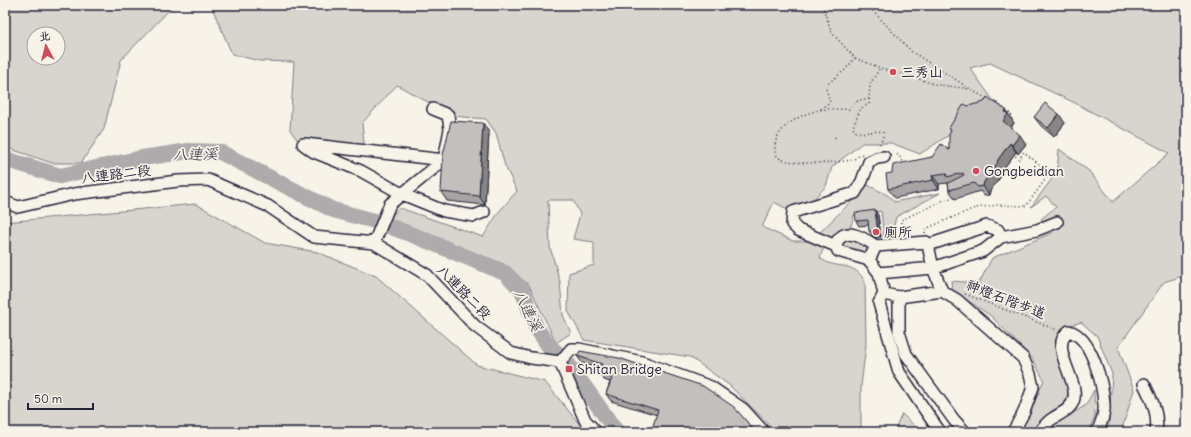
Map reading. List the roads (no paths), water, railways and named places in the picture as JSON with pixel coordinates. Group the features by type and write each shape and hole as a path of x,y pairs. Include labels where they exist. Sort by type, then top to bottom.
{"street":[{"path":"374,243 390,204 444,160 450,129 448,115 433,109"},
{"path":"444,160 303,144 314,152 361,171 402,194 444,211 474,216 484,212"},
{"path":"836,246 798,230 792,224 793,212 855,193 862,181 869,162 885,153"},
{"name":"八連路二段","path":"5,202 18,207 74,194 178,181 208,180 268,206 314,237 374,243 427,275 458,306 475,326 511,353 531,358 560,362"},
{"path":"879,274 933,268 983,251 1001,237 1037,230 1056,222"},
{"path":"940,432 899,372 879,303 884,294 879,274 868,260 838,251 836,246 837,240 843,234 851,234 876,246 927,244 987,226 998,230 1001,237"},
{"path":"927,244 933,268 942,291 957,300 1023,358 1030,374 1033,387 1024,412 1013,432"},
{"path":"868,260 876,246"},
{"path":"884,294 899,297 942,291"},
{"path":"899,297 900,332 906,354 954,420 965,432"},
{"path":"1039,432 1051,419 1070,407 1074,398 1062,348 1062,343 1066,333 1069,331 1079,336 1089,348 1094,358 1104,406 1102,422 1097,432"},
{"path":"596,432 585,420 560,362 571,349 579,349 642,362 710,387 742,409 764,432"},
{"path":"1144,384 1150,395 1158,419 1156,432"}],"waterway":[{"name":"八連溪","path":"5,159 60,176 142,158 189,151 220,152 333,210 375,221"},
{"name":"八連溪","path":"386,225 505,273 522,290 536,327 548,345 557,353"},
{"name":"八連溪","path":"568,364 617,432"}],"place":[{"name":"三秀山","path":"893,72"},
{"name":"Gongbeidian","path":"976,171"},
{"name":"廁所","path":"876,232"},
{"name":"Shitan Bridge","path":"569,369"}]}
